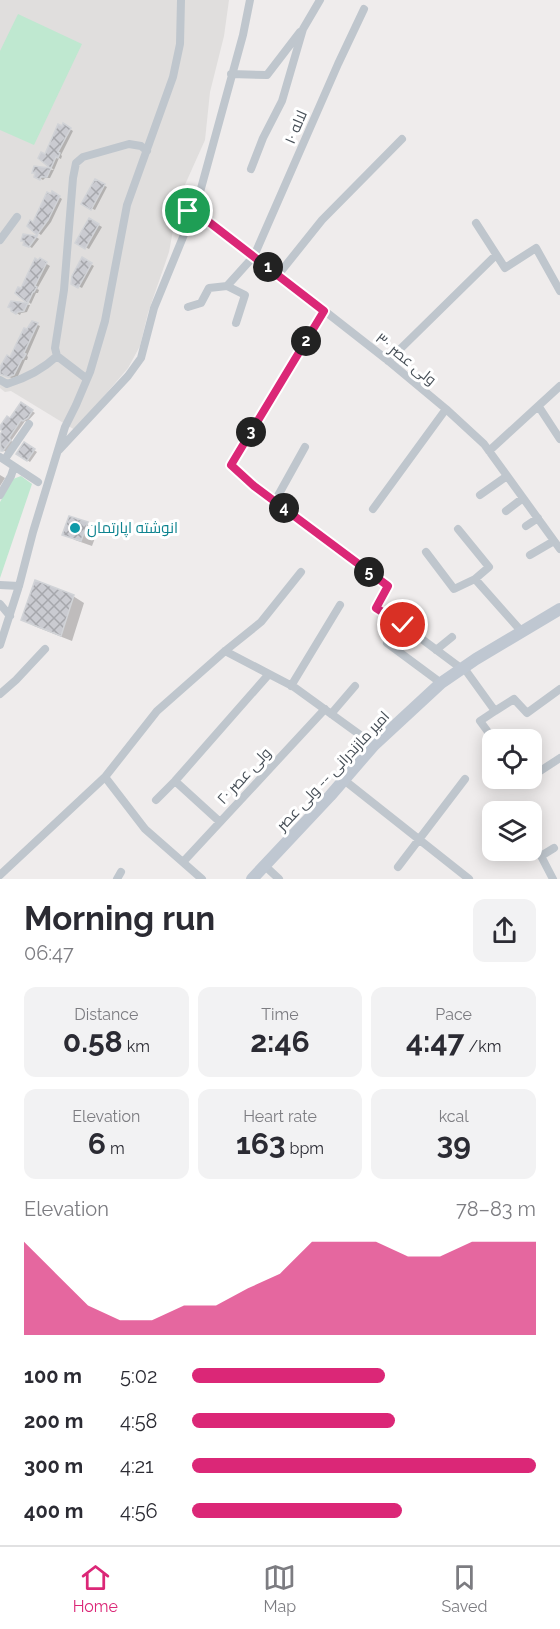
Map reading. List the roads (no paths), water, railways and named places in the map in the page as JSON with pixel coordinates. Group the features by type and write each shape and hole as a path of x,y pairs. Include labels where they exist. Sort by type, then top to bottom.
{"main road":[{"name":"امیر مازندرانی -- ولی عصر","path":"252,879 297,833 374,745 441,683 560,609"}],"street":[{"path":"0,645 65,427 87,379 105,321 127,205 173,77 180,44 181,0"},
{"path":"197,203 203,205 207,210 205,219 196,223 190,220 187,214 189,208 197,203 243,35 250,0"},
{"path":"231,74 267,75 303,29 320,0"},
{"name":"لاله ۱۰","path":"227,286 254,256 364,9"},
{"path":"251,170 263,138 282,101 303,29"},
{"path":"278,275 322,220 402,139"},
{"path":"87,379 57,356 55,348 64,290 76,164 83,158 129,144 147,151"},
{"path":"0,240 17,217"},
{"name":"ولی عصر ۳۰","path":"205,219 446,408 484,444 557,545"},
{"path":"57,453 128,376 141,358 154,308 190,220"},
{"path":"476,223 505,268 536,248 560,291"},
{"path":"388,361 496,255"},
{"path":"188,307 201,303 209,288 227,286 245,295 236,323"},
{"path":"324,311 231,465 254,486 388,586 376,608 463,668 495,711"},
{"path":"0,380 7,384 21,380 46,367 57,356"},
{"path":"489,451 560,386"},
{"path":"539,407 560,439"},
{"path":"373,509 446,408"},
{"path":"29,424 2,458 39,482"},
{"path":"275,501 305,447"},
{"path":"0,495 14,467"},
{"path":"480,495 507,476"},
{"path":"506,511 523,498"},
{"path":"526,526 538,518"},
{"path":"426,552 454,589 475,579 489,567 458,529"},
{"path":"530,555 557,545"},
{"path":"0,875 105,777 157,711 261,622 301,572"},
{"path":"475,579 522,632"},
{"path":"0,585 19,586"},
{"path":"0,604 10,616"},
{"path":"291,686 340,606"},
{"path":"436,650 452,637"},
{"path":"387,643 441,683"},
{"path":"0,694 45,649"},
{"path":"225,651 291,686 374,745"},
{"path":"156,800 269,674"},
{"name":"ولی عصر ۲۰","path":"183,862 355,687"},
{"path":"486,729 480,721 514,699 527,713 560,689"},
{"path":"542,770 560,758"},
{"path":"105,777 145,829 202,879"},
{"path":"398,867 465,779"},
{"path":"344,780 469,879"},
{"path":"175,781 220,822"},
{"path":"553,879 541,856 554,848"},
{"path":"265,866 279,879"}],"place":[{"name":"انوشته اپارتمان","path":"75,528"}]}
